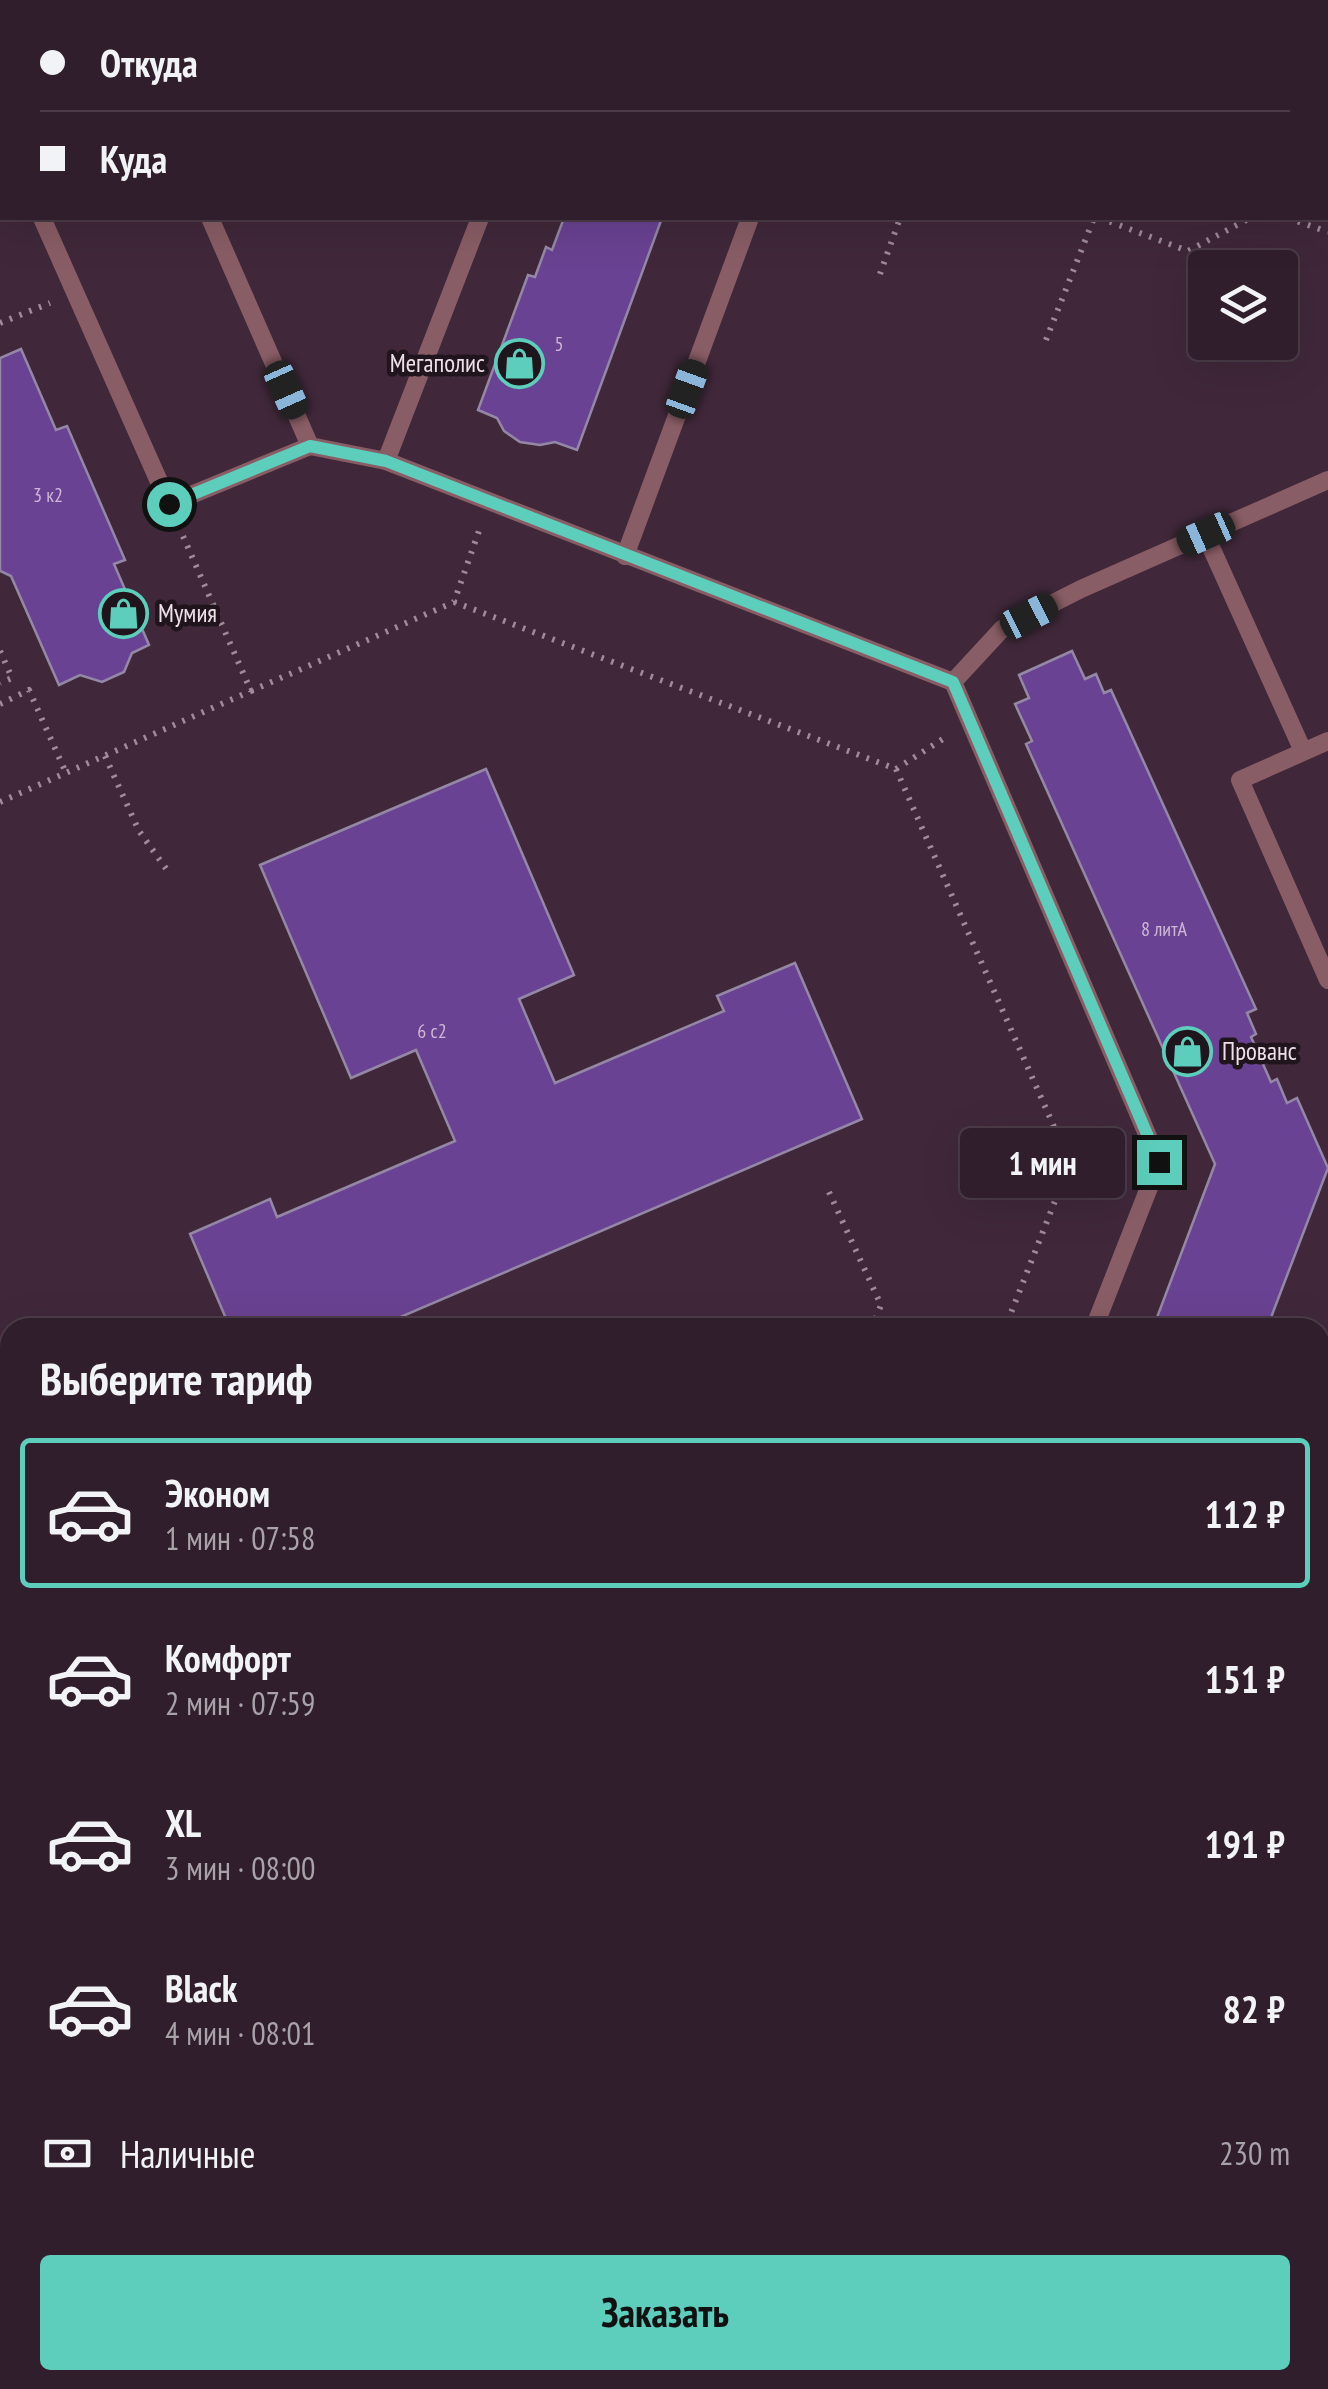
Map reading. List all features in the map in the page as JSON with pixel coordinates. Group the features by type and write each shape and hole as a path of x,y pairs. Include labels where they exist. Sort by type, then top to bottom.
{"lane":[{"path":"43,220 169,504 310,446 386,461 953,682 1159,1162 1098,1318"},
{"path":"211,220 310,446"},
{"path":"386,461 479,220"},
{"path":"625,556 749,220"},
{"path":"953,682 1002,629 1081,589 1328,480"},
{"path":"1206,534 1303,752"},
{"path":"1328,742 1240,780 1328,980"}],"path":[{"path":"880,274 899,220"},
{"path":"1046,340 1097,220"},
{"path":"1103,220 1188,251 1246,220"},
{"path":"1294,220 1328,232"},
{"path":"0,323 75,292"},
{"path":"454,602 489,501"},
{"path":"169,504 251,692"},
{"path":"0,802 454,602 896,768 1070,1162 1010,1318"},
{"path":"0,651 12,678 0,683"},
{"path":"0,704 29,690 66,773"},
{"path":"896,768 970,722"},
{"path":"105,756 139,831 170,874"},
{"path":"829,1192 881,1304 876,1318"}],"building":[{"path":"563,220 661,220 577,450 555,442 520,442 504,431 497,418 478,410 528,275 535,277 546,247 552,250"},
{"path":"21,349 56,430 67,426 125,560 114,564 149,645 132,653 124,672 102,682 80,675 59,685 11,576 0,571 0,358"},
{"path":"1072,651 1085,679 1096,674 1104,693 1111,690 1256,1009 1247,1013 1256,1034 1251,1037 1271,1082 1277,1079 1287,1103 1297,1098 1328,1168 1271,1318 1157,1318 1215,1164 1026,744 1032,741 1015,704 1029,698 1019,675"},
{"path":"486,769 574,975 519,999 555,1083 724,1011 717,996 795,963 862,1119 398,1318 226,1318 190,1234 270,1199 277,1217 455,1141 416,1050 351,1078 260,865"}],"place":[{"name":"Мегаполис","path":"520,363"},
{"name":"Мумия","path":"123,613"},
{"name":"Прованс","path":"1187,1051"}],"route":[{"path":"169,504 310,446 386,461 953,682 1159,1162"}]}
